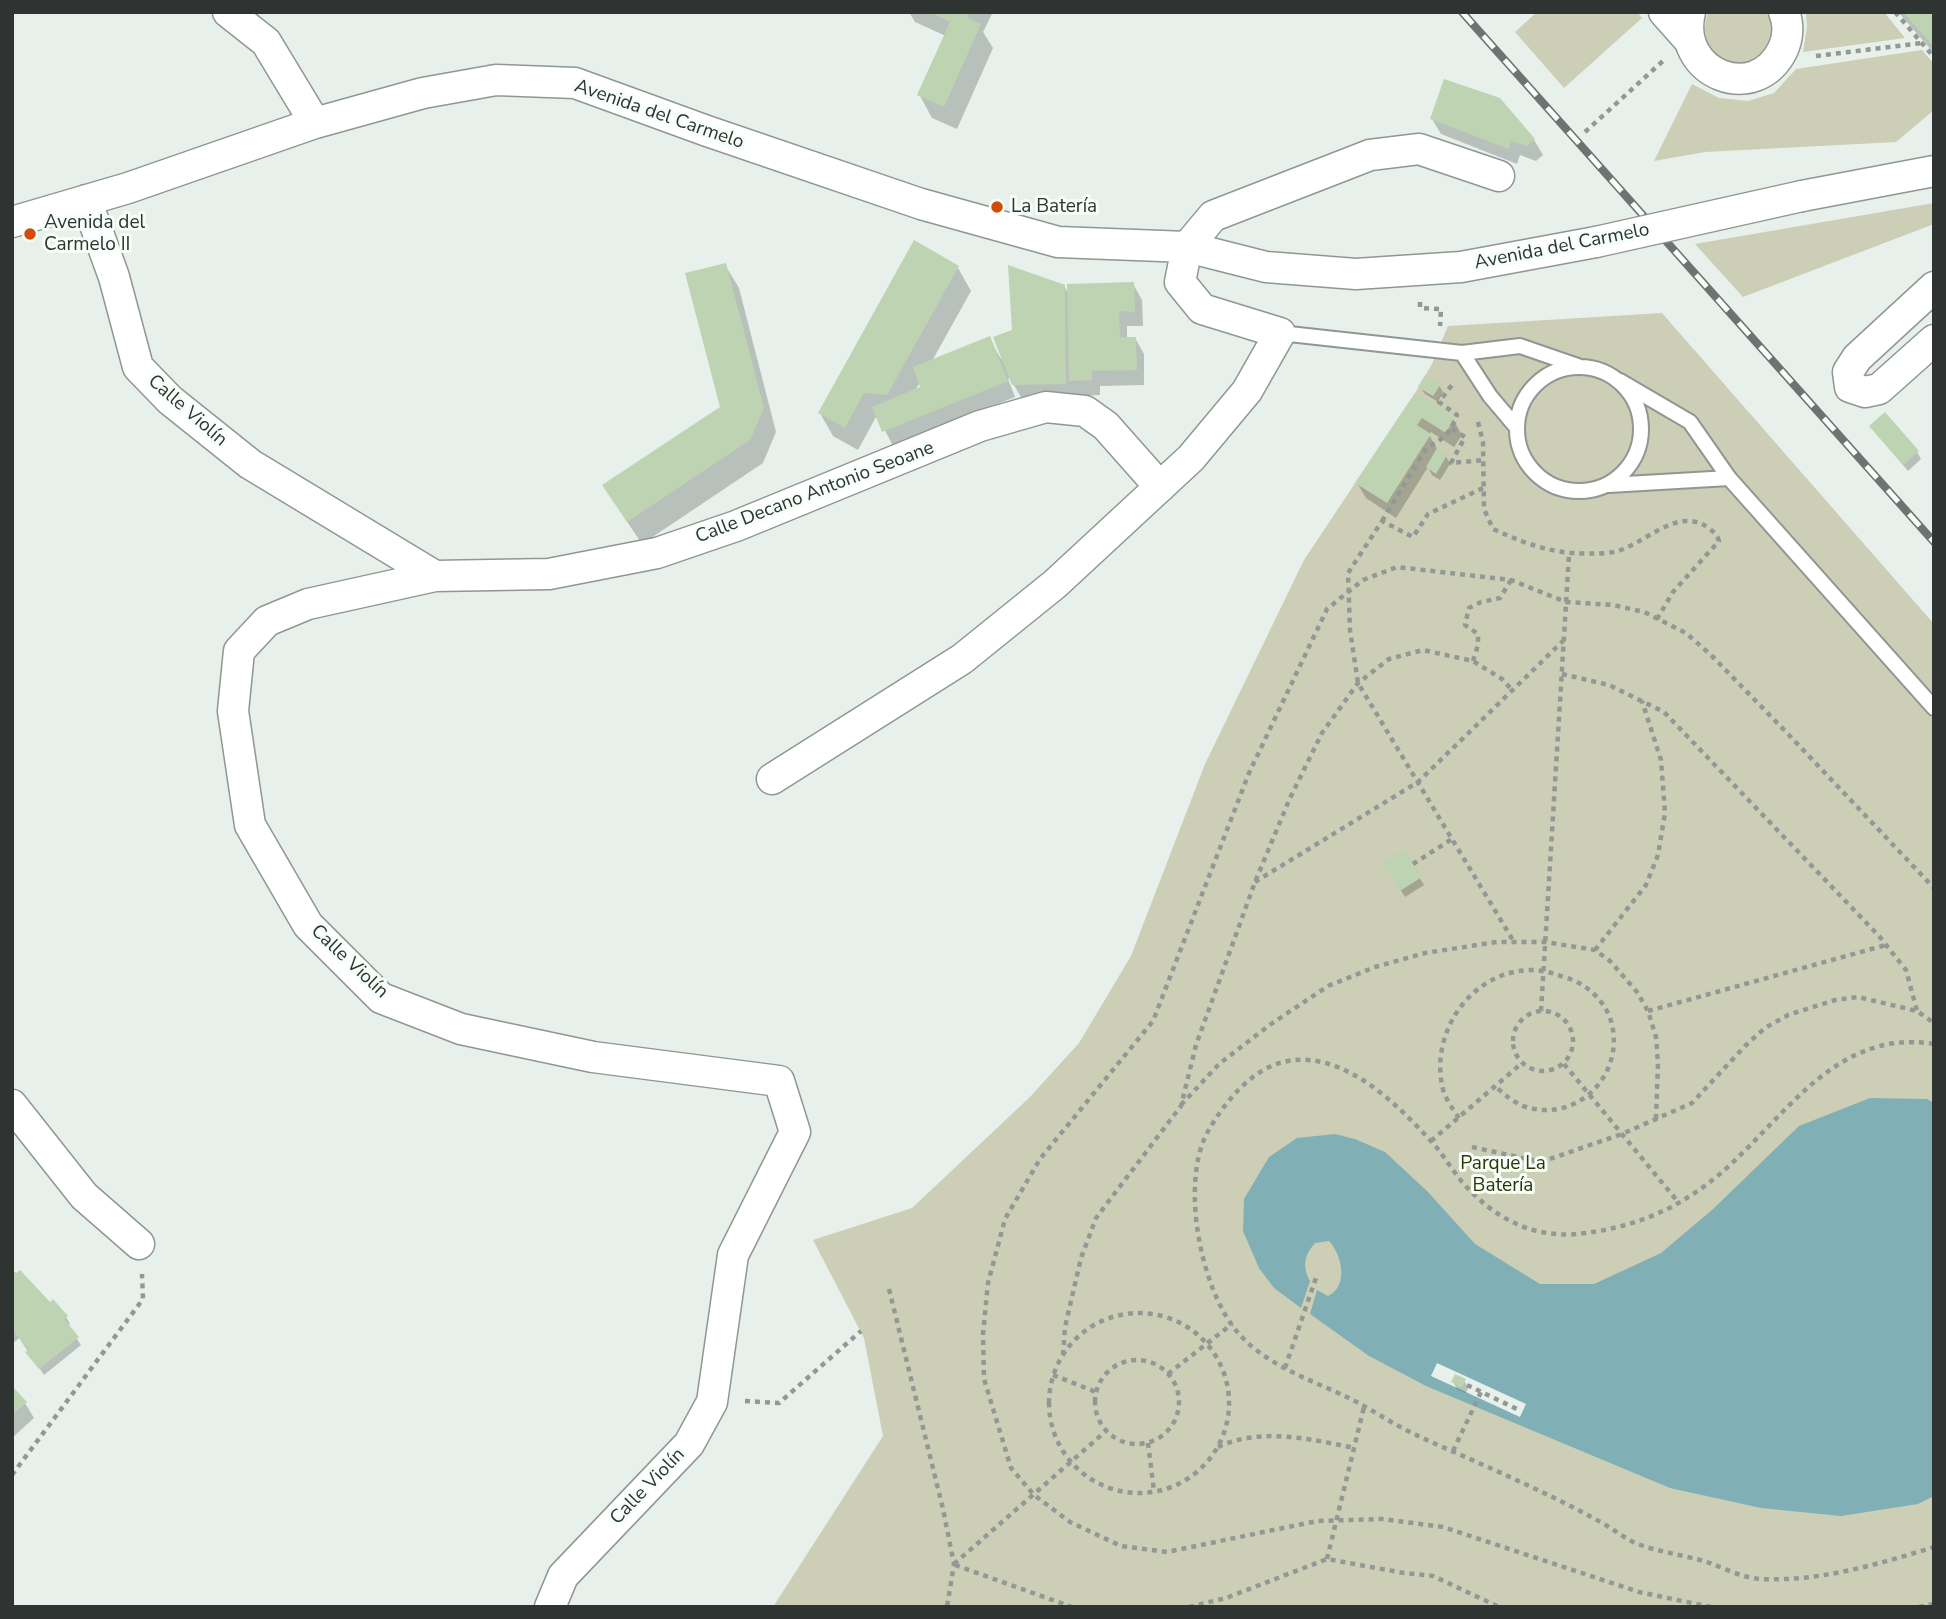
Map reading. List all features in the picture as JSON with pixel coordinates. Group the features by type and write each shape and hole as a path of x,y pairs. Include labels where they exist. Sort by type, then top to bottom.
{"street":[{"path":"228,12 266,42 315,123"},
{"path":"1664,12 1689,25 1694,55 1705,67 1719,76 1736,79 1751,78 1777,61 1788,32 1784,12"},
{"name":"Avenida del Carmelo","path":"12,222 315,123 423,93 496,80 575,83 921,204 1058,242 1187,247 1266,267 1356,274 1461,267 1595,242 1802,196 1934,171"},
{"path":"772,779 962,659 1055,584 1191,458 1247,391 1280,334 1202,309 1180,282 1187,247 1213,216 1370,155 1419,149 1499,176"},
{"name":"Calle Violín","path":"86,200 114,277 138,367 170,400 250,464 435,576"},
{"path":"1934,287 1857,358 1848,372 1850,387 1865,392 1879,389 1934,340"},
{"name":"Calle Decano Antonio Seoane","path":"435,576 549,574 657,553 748,521 980,426 1046,407 1085,411 1107,426 1160,487"},
{"name":"Calle Violín","path":"435,576 308,604 267,621 239,651 233,711 250,825 308,925 382,998 461,1029 593,1057 779,1081 795,1132 733,1255 712,1402 690,1444 563,1576 550,1607"},
{"path":"12,1105 84,1196 139,1244"}],"lane":[{"path":"1280,334 1462,353 1520,346 1578,366 1597,369 1620,381 1690,422 1729,478 1934,708"},
{"path":"1462,353 1490,396 1517,428"},
{"path":"1578,366 1554,372 1532,388 1520,409 1517,428 1522,453 1538,476 1568,491 1586,491 1609,485 1729,478"},
{"path":"1609,485 1631,464 1639,447 1641,419 1637,405 1620,381"}],"path":[{"path":"1895,12 1934,57"},
{"path":"1585,132 1689,25"},
{"path":"1777,61 1922,43"},
{"path":"1420,308 1441,309 1440,330 1422,349"},
{"path":"1444,377 1458,390"},
{"path":"1453,384 1438,402 1457,415 1452,429 1439,442 1427,447 1348,573 1350,630 1358,683 1514,943"},
{"path":"1475,414 1483,442 1484,509 1493,529 1529,545 1569,555 1611,553 1682,520 1701,522 1717,534 1720,541 1673,592 1657,619"},
{"path":"1452,429 1465,437 1451,463 1484,460"},
{"path":"1382,521 1413,537 1428,514 1483,488"},
{"path":"1541,1011 1569,555"},
{"path":"1711,1607 1639,1592 1443,1527 1382,1519 1336,1520 1292,1525 1211,1545 1167,1552 1121,1546 1070,1521 1034,1495 1011,1468 984,1379 983,1334 988,1283 1005,1219 1040,1159 1153,1021 1249,773 1327,609 1363,580 1397,567 1511,580 1566,602 1613,605 1644,612 1686,633 1711,655 1934,888"},
{"path":"1473,661 1479,639 1478,634 1465,625 1469,608 1500,598 1511,580"},
{"path":"1255,882 1418,782 1564,640"},
{"path":"1181,1106 1196,1045 1255,882 1290,798 1322,733 1358,683 1389,659 1423,650 1473,661 1502,679 1512,690"},
{"path":"1562,674 1609,685 1664,712 1886,945 1906,971 1917,1011"},
{"path":"1595,950 1646,885 1658,855 1665,813 1661,760 1641,701"},
{"path":"1413,864 1452,839"},
{"path":"1062,1355 1065,1327 1081,1258 1096,1218 1181,1106 1219,1064 1271,1024 1328,986 1375,967 1425,953 1497,942 1545,942 1595,950 1610,961 1637,992 1648,1011 1656,1037 1656,1119"},
{"path":"1648,1011 1886,945"},
{"path":"1459,1118 1449,1104 1442,1085 1441,1060 1445,1036 1458,1008 1492,979 1529,970 1544,971 1589,989 1610,1019 1614,1039 1612,1060 1606,1076 1590,1095 1572,1105 1543,1110 1515,1102 1495,1086"},
{"path":"1472,1147 1541,1162 1577,1152 1622,1134 1692,1103 1765,1028 1788,1016 1835,1000 1858,997 1917,1011 1934,1024"},
{"path":"1541,1011 1557,1014 1565,1020 1574,1040 1572,1051 1564,1063 1549,1072 1537,1071 1522,1063 1513,1046 1516,1029 1529,1014 1541,1011"},
{"path":"1934,1044 1888,1044 1863,1050 1832,1067 1708,1184 1679,1203 1634,1224 1574,1234 1543,1233 1525,1229 1498,1215 1464,1185 1432,1141 1388,1100 1348,1072 1314,1060 1285,1061 1262,1071 1232,1096 1215,1119 1200,1147 1195,1183 1195,1229 1215,1292 1238,1334 1259,1352 1285,1368 1408,1431 1596,1519 1637,1543 1756,1579 1812,1576 1895,1559 1934,1547"},
{"path":"1432,1141 1522,1063"},
{"path":"1564,1063 1679,1203"},
{"path":"12,1475 143,1299 139,1244"},
{"path":"1285,1368 1317,1275"},
{"path":"890,1289 954,1564 947,1607"},
{"path":"1132,1313 1152,1314 1178,1322 1194,1332 1206,1345 1225,1377 1228,1406 1226,1427 1217,1447 1206,1463 1192,1476 1173,1487 1127,1493 1099,1485 1070,1462 1051,1425 1049,1393 1062,1355 1071,1343 1088,1329 1107,1319 1132,1313"},
{"path":"1168,1374 1232,1324"},
{"path":"743,1401 779,1403 861,1331"},
{"path":"1121,1363 1153,1363 1168,1374 1178,1391 1179,1411 1168,1431 1158,1439 1148,1443 1130,1444 1116,1439 1099,1421 1095,1406 1096,1392 1105,1376 1121,1363"},
{"path":"1053,1376 1096,1392"},
{"path":"1466,1385 1521,1411"},
{"path":"1453,1451 1481,1392"},
{"path":"1326,1559 1364,1407"},
{"path":"954,1564 1106,1431"},
{"path":"1217,1447 1232,1440 1292,1436 1354,1448"},
{"path":"1148,1443 1154,1491"},
{"path":"1189,1607 1226,1598 1326,1559 1433,1576 1499,1607"},
{"path":"954,1564 1072,1607"},
{"path":"1919,1607 1934,1604"}],"green space":[{"path":"1537,12 1637,12 1642,18 1564,88 1515,32"},
{"path":"1708,12 1772,12 1775,37 1755,62 1735,65 1724,62 1708,44 1705,29"},
{"path":"1806,12 1884,12 1905,38 1803,52 1807,27"},
{"path":"1922,50 1934,64 1934,110 1896,142 1705,152 1654,161 1692,84 1719,98 1748,101 1774,93 1796,69"},
{"path":"1934,203 1934,224 1743,297 1695,244"},
{"name":"Parque La Batería","path":"1662,313 1934,624 1934,1607 773,1607 883,1436 864,1338 813,1240 912,1208 1030,1097 1079,1043 1131,956 1205,764 1304,560 1415,393 1432,364 1448,326"}],"water":[{"path":"1870,1098 1927,1099 1934,1103 1934,1496 1918,1504 1841,1516 1761,1508 1670,1488 1426,1386 1369,1356 1310,1314 1317,1290 1328,1296 1335,1291 1341,1278 1340,1262 1329,1241 1315,1243 1308,1252 1305,1266 1310,1281 1301,1308 1274,1288 1259,1268 1243,1231 1244,1199 1269,1157 1297,1138 1335,1134 1385,1152 1428,1192 1475,1244 1540,1284 1594,1284 1661,1253 1712,1210 1799,1126"}],"pier":[{"path":"1437,1363 1526,1404 1520,1417 1431,1376"}],"building":[{"path":"930,12 969,12 967,17 981,24 944,107 917,95 950,22"},
{"path":"1903,12 1934,12 1934,47"},
{"path":"1444,79 1500,98 1535,139 1527,146 1511,141 1509,149 1430,119"},
{"path":"914,240 959,266 887,395 864,393 845,428 818,413"},
{"path":"726,263 764,408 750,440 627,522 602,485 720,407 685,273"},
{"path":"1008,265 1065,285 1066,384 1012,385 993,337 1012,330"},
{"path":"1134,282 1135,312 1119,311 1120,337 1136,337 1137,370 1092,371 1092,380 1069,381 1067,284"},
{"path":"990,336 1008,381 882,432 872,407 920,387 913,367"},
{"path":"1425,375 1441,384 1433,396 1418,387"},
{"path":"1415,393 1454,418 1446,433 1422,418 1417,425 1431,434 1387,503 1355,483"},
{"path":"1885,412 1919,451 1903,465 1869,426"},
{"path":"1437,448 1447,455 1436,474 1426,467"},
{"path":"1404,849 1422,877 1400,891 1383,863"},
{"path":"12,1269 16,1273 20,1270 50,1302 53,1299 68,1316 64,1319 79,1337 39,1369 25,1352 29,1350 14,1332 12,1334"},
{"path":"1455,1374 1466,1379 1462,1388 1451,1382"},
{"path":"12,1386 27,1402 12,1415"}],"railway":[{"path":"1462,12 1934,542"}],"place":[{"name":"La Batería","path":"997,207"},
{"name":"Avenida del Carmelo II","path":"30,234"}]}
